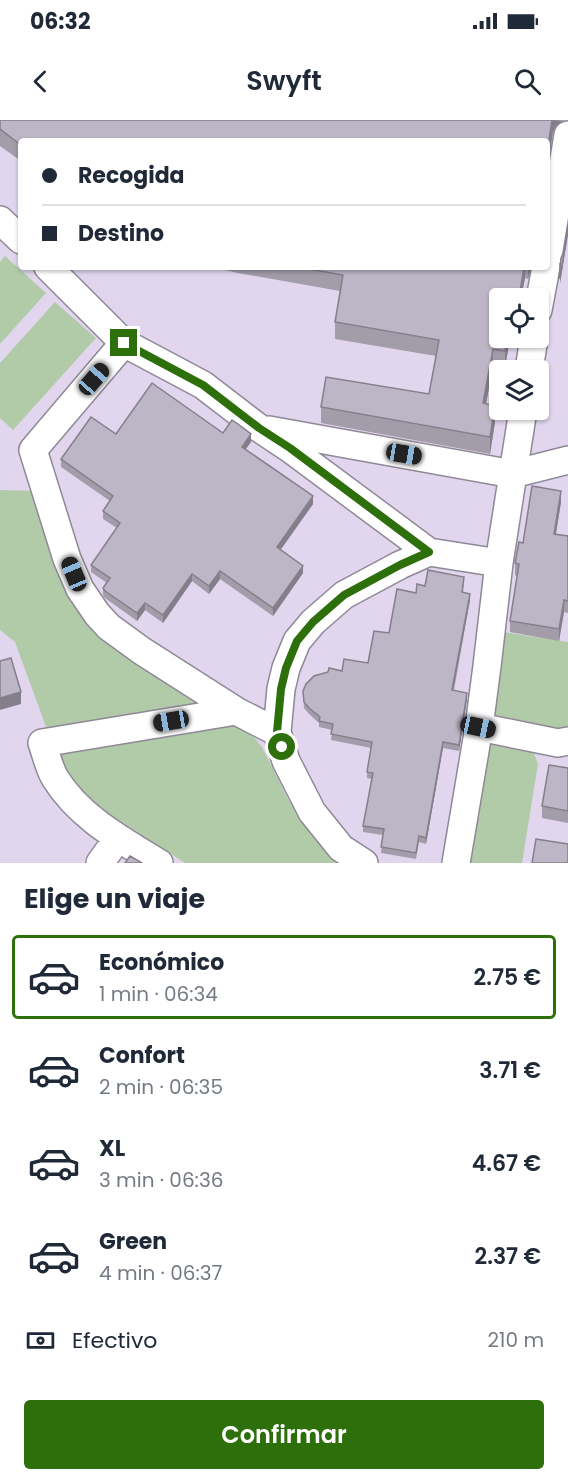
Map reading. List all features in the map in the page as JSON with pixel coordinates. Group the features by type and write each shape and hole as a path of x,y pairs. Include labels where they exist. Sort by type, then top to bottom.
{"lane":[{"path":"550,244 568,135"},
{"path":"0,220 18,237"},
{"path":"51,270 124,343 203,385 429,552 499,563"},
{"path":"542,288 545,270"},
{"path":"124,343 33,450 67,559 80,589 109,627 142,651 236,711 277,732"},
{"path":"456,863 478,727 499,563 521,420"},
{"path":"259,428 513,474 568,460"},
{"path":"364,863 341,848 312,812 286,761 277,732 286,668 297,641 344,595 429,552"},
{"path":"159,863 96,823 75,804 54,776 42,743 236,711"},
{"path":"478,727 558,743 568,741"},
{"path":"100,863 118,838"}],"shaded area":[{"path":"0,120 568,120 568,863 0,863"}],"green space":[{"path":"5,256 46,293 0,344 0,262"},
{"path":"55,302 96,338 13,430 0,418 0,363"},
{"path":"0,490 38,491 73,592 207,706 49,735 15,642 0,630"},
{"path":"503,632 568,642 567,731 493,722"},
{"path":"237,724 249,731 262,747 289,801 311,832 347,863 185,863 82,796 64,775 52,747"},
{"path":"487,740 531,745 538,764 522,863 468,863"}],"building":[{"path":"0,120 552,120 549,138 18,138 18,143 0,129"},
{"path":"568,225 560,278 559,278 561,258"},
{"path":"315,270 524,270 521,288 489,288 489,348 505,348 505,351 493,349 491,360 489,360 483,403 489,404 489,420 493,420 490,437 321,407 326,377 429,394 439,340 335,322 343,275"},
{"path":"152,383 223,433 232,420 238,424 251,434 242,447 313,496 277,547 303,566 273,608 220,571 209,586 192,574 163,615 145,603 137,613 103,588 110,578 91,565 120,523 103,511 113,496 61,459 91,417 116,434"},
{"path":"532,486 561,491 554,534 568,536 568,601 564,600 559,629 510,621 519,564 515,563 519,542 523,543"},
{"path":"428,570 464,577 462,592 470,594 452,690 467,693 459,745 443,742 426,838 419,836 416,853 381,847 384,829 363,826 373,773 367,772 372,742 331,734 333,724 319,721 320,717 304,702 303,691 314,676 328,672 329,668 342,671 344,659 368,663 374,631 389,633 397,589 416,593 417,584 425,586"},
{"path":"11,658 21,692 0,698 0,661"},
{"path":"549,765 568,768 568,811 542,806"},
{"path":"536,839 568,844 568,863 532,863"},
{"path":"130,856 142,863 125,863"}],"route":[{"path":"124,343 203,385 429,552 344,595 313,622 297,641 286,668 281,689 277,732 282,747"}]}
